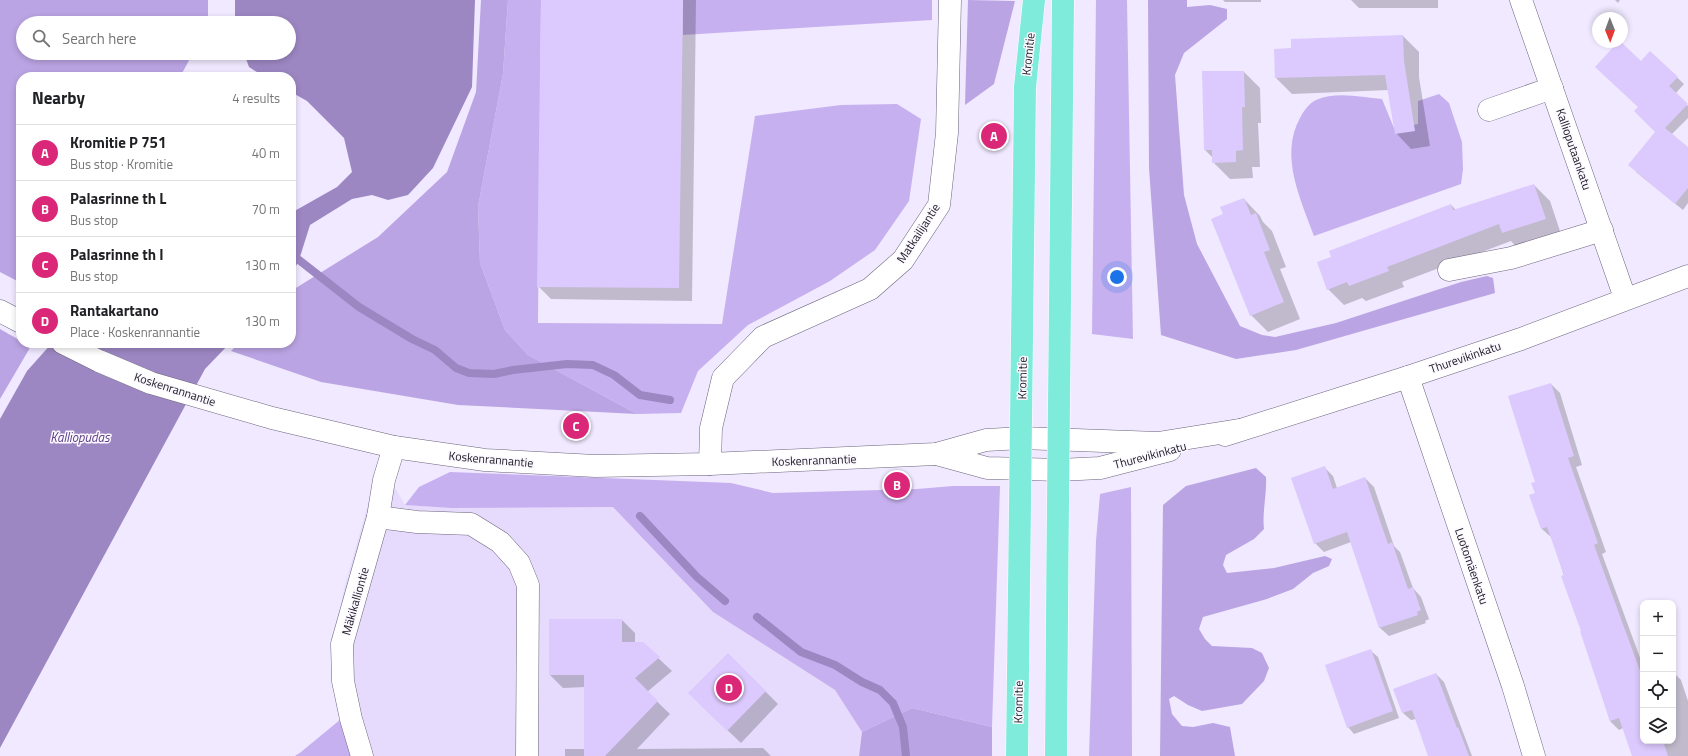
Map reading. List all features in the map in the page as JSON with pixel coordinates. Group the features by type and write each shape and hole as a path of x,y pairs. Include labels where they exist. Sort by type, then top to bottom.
{"main road":[{"name":"Kromitie","path":"1017,756 1025,87 1034,0"},
{"path":"1056,756 1059,470 1059,269 1063,0"}],"street":[{"name":"Matkailijantie","path":"710,464 710,428 723,378 763,337 870,289 903,260 939,205 947,133 950,0"},
{"name":"Kallioputaankatu","path":"1521,0 1625,298"},
{"path":"1488,110 1552,88"},
{"path":"1449,270 1511,258 1602,230"},
{"name":"Thurevikinkatu","path":"1059,470 1100,468 1239,430 1408,377 1459,358 1521,339 1625,298 1688,276"},
{"path":"0,311 16,319"},
{"name":"Koskenrannantie","path":"73,348 99,361 151,383 272,418 394,447 485,460 595,466 710,464 936,454 986,440 1059,438"},
{"name":"Luotomäenkatu","path":"1408,377 1513,686 1534,756"},
{"name":"Thurevikinkatu","path":"1059,438 1158,443 1239,430"},
{"name":"Mäkikalliontie","path":"362,756 343,681 342,644 378,518 384,480 394,447"},
{"name":"Koskenrannantie","path":"936,454 987,468 1059,470"},
{"path":"378,518 417,522 471,524 500,542 519,563 528,585 527,756"}],"shaded area":[{"path":"0,0 208,0 208,16 16,16 16,60 189,60 183,72 16,72 16,280 0,272"},
{"path":"481,0 508,0 503,74 478,207 480,263 505,330 528,355 637,414 458,405 321,382 231,351 234,348 296,348 296,288 378,237 447,172 476,92"},
{"path":"508,0 541,0 538,323 722,324 755,116 841,105 897,104 921,119 909,201 875,250 830,281 748,325 698,371 681,413 637,414 528,355 505,330 480,263 478,207 503,74"},
{"path":"683,0 932,0 932,20 683,35"},
{"path":"968,0 1015,1 994,84 965,105"},
{"path":"1096,0 1127,0 1133,339 1092,334"},
{"path":"1148,0 1187,0 1187,7 1210,5 1227,9 1227,19 1184,53 1175,75 1184,195 1197,244 1240,326 1262,335 1275,337 1336,323 1461,282 1487,276 1493,278 1495,293 1296,350 1236,359 1161,335 1149,168"},
{"path":"1439,94 1449,103 1462,142 1463,169 1461,184 1314,236 1298,193 1292,163 1294,133 1306,108 1316,100 1324,97 1340,95 1382,99 1394,128 1418,124 1418,101"},
{"path":"0,329 16,338 16,348 30,348 0,399"},
{"path":"380,462 405,505 451,508 613,507 713,612 835,690 862,732 859,756 352,756 333,645 344,589"},
{"path":"1256,468 1266,477 1264,529 1254,539 1226,555 1223,565 1227,573 1274,568 1325,556 1332,559 1329,566 1313,573 1293,589 1267,599 1203,617 1199,629 1205,639 1212,646 1252,648 1262,653 1269,668 1264,681 1242,704 1202,711 1188,705 1174,696 1169,699 1172,714 1182,726 1193,727 1213,723 1230,727 1235,756 1160,756 1163,505 1186,486"},
{"path":"450,472 731,483 773,493 917,489 953,486 1000,486 992,727 912,708 862,732 835,690 713,612 613,507 451,508 405,505 419,487"},
{"path":"1131,487 1132,756 1089,756 1096,541 1100,494"},
{"path":"912,708 992,727 992,756 859,756 862,732"},
{"path":"341,719 352,756 295,756 301,752"}],"water":[{"path":"235,0 475,0 472,87 433,168 408,195 388,200 372,195 352,199 310,225 296,266 296,210 337,187 352,172 344,138 307,101 296,95 296,72 257,72 249,67 246,60 296,60 296,16 235,16"},
{"name":"Kalliopudas","path":"48,348 225,348 205,369 0,748 0,419 27,371"}],"building":[{"path":"541,0 683,0 679,288 537,287"},
{"path":"1403,35 1404,61 1415,131 1395,134 1385,75 1275,78 1274,49 1291,48 1291,39"},
{"path":"1612,48 1627,48 1641,61 1650,51 1678,77 1669,86 1688,104 1665,128 1688,147 1688,188 1675,204 1628,165 1655,132 1634,111 1638,107 1595,67"},
{"path":"1202,71 1244,71 1245,107 1242,107 1243,150 1236,151 1236,162 1212,163 1212,150 1204,150"},
{"path":"1534,184 1546,219 1502,233 1499,224 1387,267 1389,271 1349,286 1347,282 1327,290 1317,262 1331,257 1329,251 1451,204 1453,210"},
{"path":"1244,198 1251,215 1256,213 1270,250 1264,252 1284,302 1250,316 1211,219 1223,214 1220,207"},
{"path":"1551,383 1574,456 1568,458 1598,543 1594,545 1640,671 1640,744 1664,744 1668,756 1632,756 1619,718 1610,721 1581,631 1561,576 1564,575 1547,527 1541,529 1529,495 1535,493 1531,483 1535,482 1508,396"},
{"path":"1325,466 1333,489 1365,477 1388,544 1392,542 1408,589 1413,587 1421,610 1417,612 1418,615 1379,628 1347,532 1314,544 1291,478"},
{"path":"549,619 622,619 622,642 643,642 660,657 635,678 658,701 605,756 584,756 584,675 549,675"},
{"path":"1371,649 1393,711 1347,728 1325,665"},
{"path":"728,653 766,691 727,731 688,693"},
{"path":"1436,673 1469,756 1428,756 1412,710 1402,713 1393,689"}],"waterway":[{"path":"299,260 359,307 412,339 435,350 456,368 469,373 494,374 513,370 567,364 593,365 614,375 640,395 670,400"},
{"path":"640,516 697,577 725,601"},
{"path":"757,617 801,652 835,665 862,682 880,690 893,703 903,727 906,756"}],"place":[{"name":"Kromitie P 751","path":"994,136"},
{"name":"Palasrinne th I","path":"576,426"},
{"name":"Palasrinne th L","path":"897,485"},
{"name":"Rantakartano","path":"729,688"}]}
